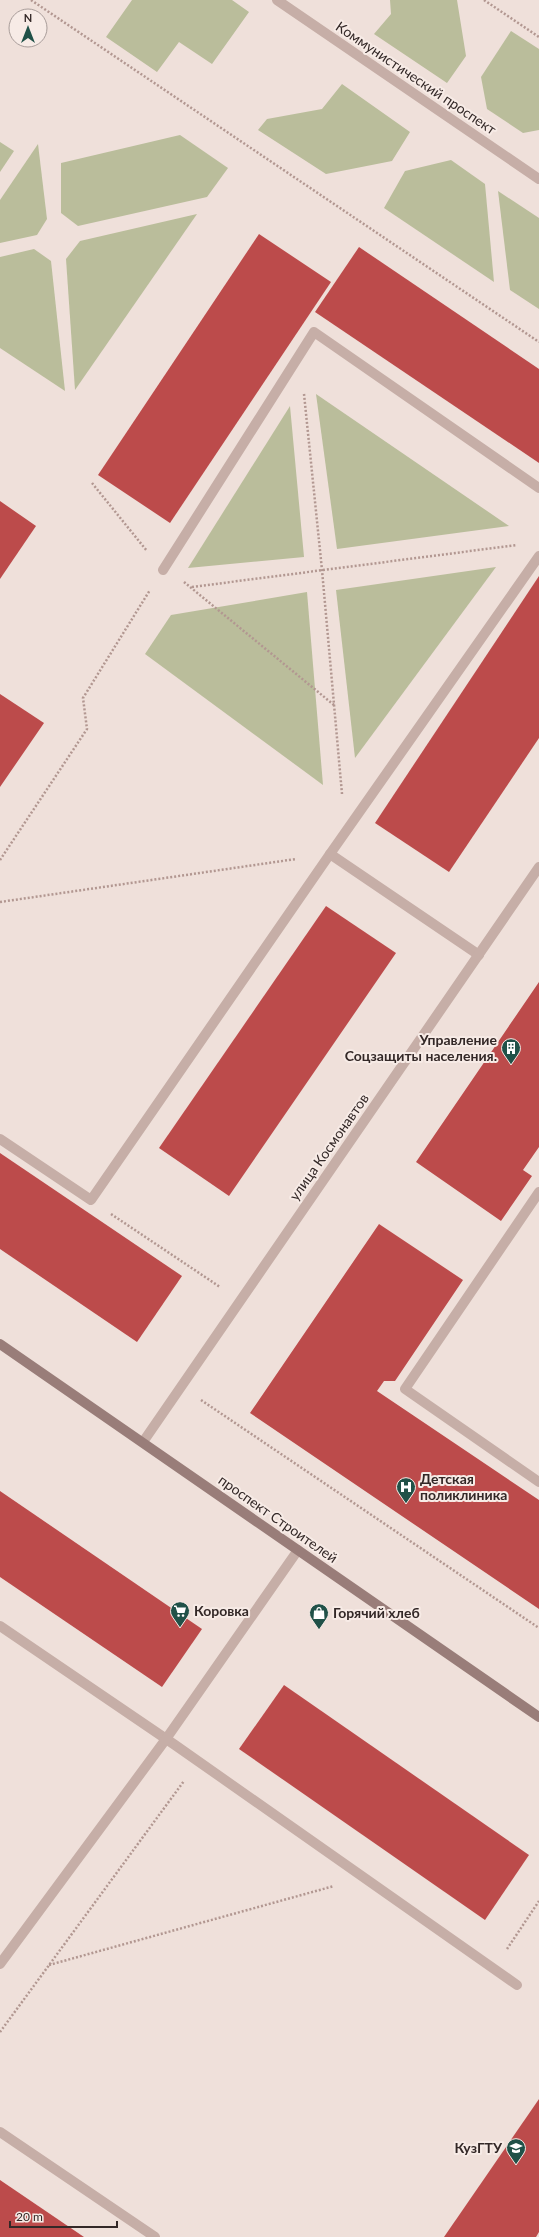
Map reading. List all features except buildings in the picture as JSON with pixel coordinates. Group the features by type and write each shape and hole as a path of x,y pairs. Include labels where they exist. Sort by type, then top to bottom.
{"main road":[{"name":"проспект Строителей","path":"0,1344 539,1717"}],"street":[{"name":"Коммунистический проспект","path":"277,0 539,179"},
{"path":"163,570 314,332 539,488"},
{"path":"0,1139 91,1200 346,830 539,556"},
{"path":"330,854 479,955"},
{"name":"улица Космонавтов","path":"142,1442 539,867"},
{"path":"539,1192 405,1390 539,1482"},
{"path":"0,1964 166,1739 298,1550"},
{"path":"0,1626 198,1761 517,1985"},
{"path":"0,2132 155,2237"}],"path":[{"path":"31,0 539,342"},
{"path":"484,0 539,37"},
{"path":"300,356 322,570 346,830"},
{"path":"0,860 87,729 83,698 163,570 92,483"},
{"path":"334,706 192,587 524,544"},
{"path":"0,902 330,854"},
{"path":"91,1200 240,1301"},
{"path":"201,1399 539,1628"},
{"path":"0,2032 198,1761"},
{"path":"49,1965 365,1878"},
{"path":"494,1969 539,1901"}],"green space":[{"path":"132,0 232,0 249,12 212,64 179,42 157,72 106,37"},
{"path":"390,0 457,0 466,56 447,83 374,34 391,14"},
{"path":"511,31 539,49 539,130 523,133 487,109 481,77"},
{"path":"342,84 410,132 392,161 326,174 258,130 267,119 322,109"},
{"path":"180,135 228,168 207,197 78,226 61,213 61,163"},
{"path":"0,142 14,151 0,172"},
{"path":"38,144 47,219 37,235 0,243 0,200"},
{"path":"451,160 485,184 494,282 384,208 405,171"},
{"path":"498,191 539,218 539,309 510,290"},
{"path":"197,214 75,390 66,259 80,241"},
{"path":"34,249 51,261 65,391 0,348 0,257"},
{"path":"316,394 509,526 337,549"},
{"path":"290,406 304,557 188,568"},
{"path":"496,567 355,758 336,590"},
{"path":"307,592 323,785 145,654 171,615"}],"place":[{"name":"Управление Соцзащиты населения.","path":"511,1065"},
{"name":"Детская поликлиника","path":"406,1504"},
{"name":"Коровка","path":"180,1628"},
{"name":"Горячий хлеб","path":"319,1630"},
{"name":"КузГТУ","path":"516,2165"}]}
